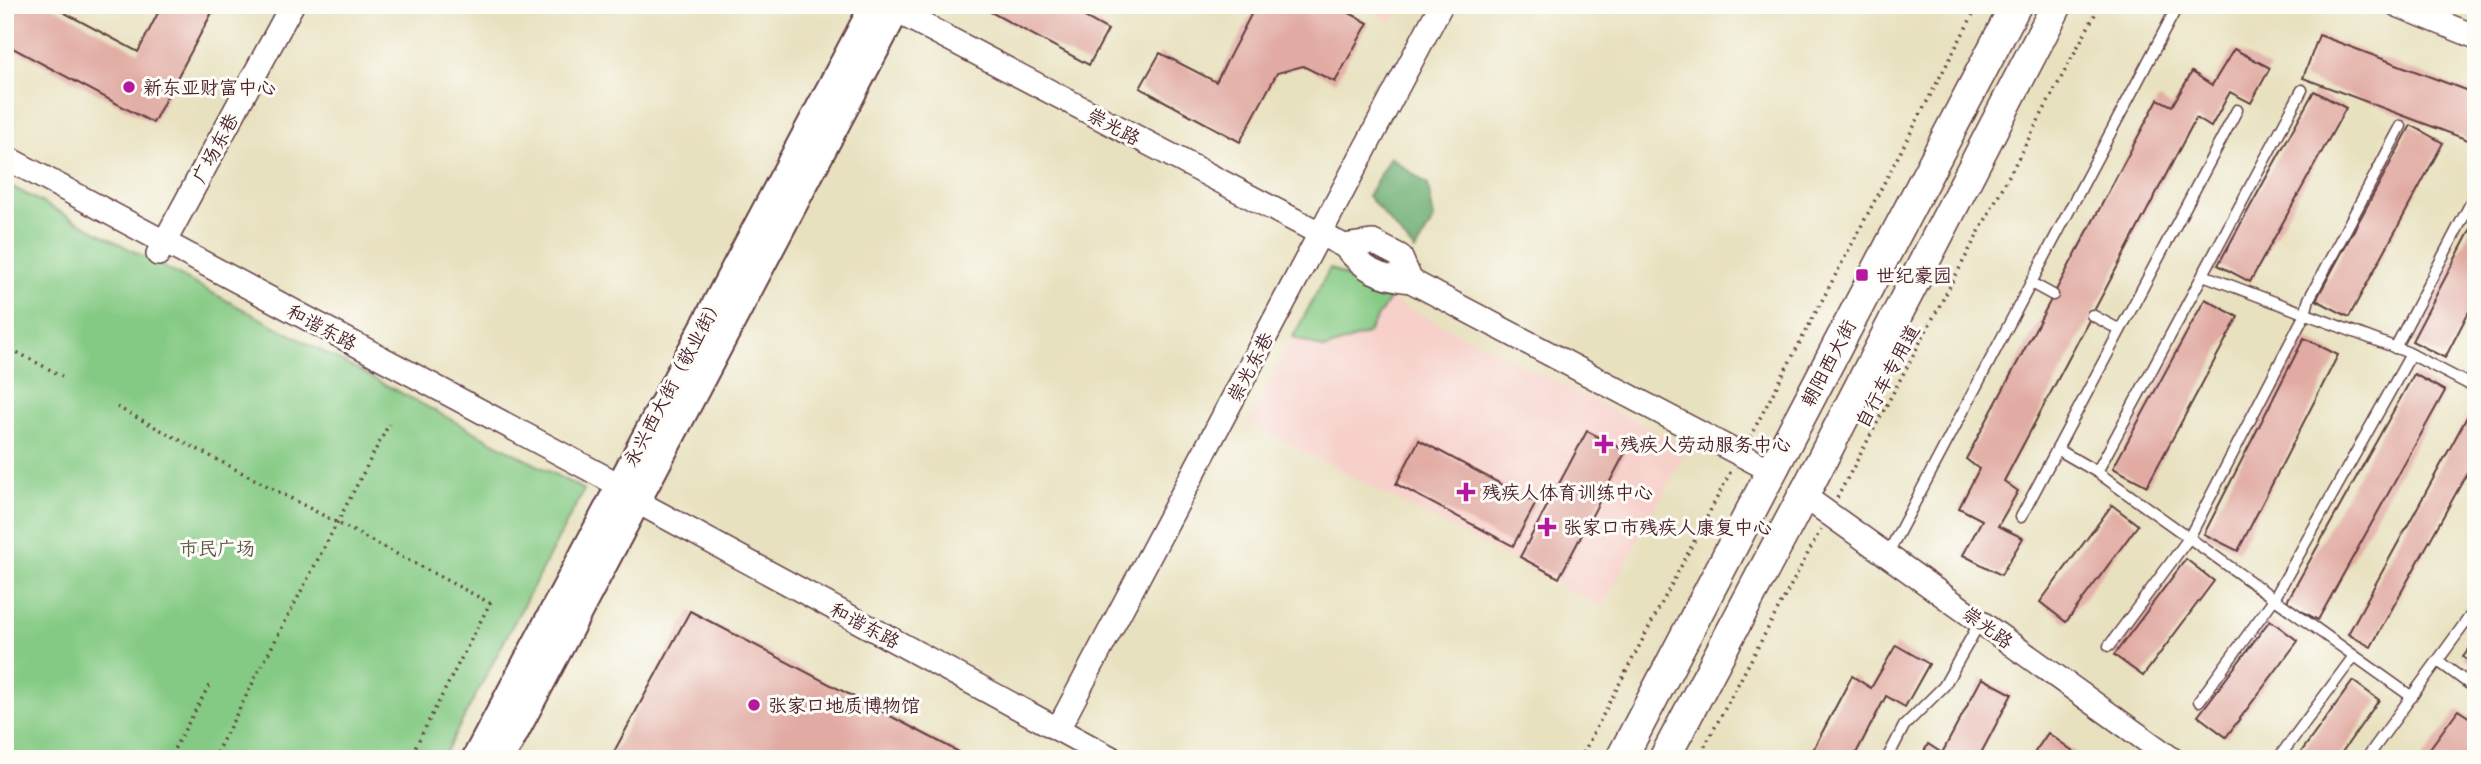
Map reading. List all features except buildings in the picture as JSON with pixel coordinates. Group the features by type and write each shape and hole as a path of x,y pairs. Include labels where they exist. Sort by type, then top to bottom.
{"main road":[{"path":"1992,51 2006,5"},
{"name":"朝阳西大街","path":"1621,759 2016,5"},
{"name":"朝阳西大街","path":"1664,759 1804,496 2057,5"},
{"path":"2022,73 2073,5"},
{"name":"永兴西大街（敬业街）","path":"475,759 626,496 889,7"},
{"name":"永兴西大街（敬业街）","path":"500,759 626,496"}],"street":[{"name":"广场东巷","path":"161,248 292,5"},
{"name":"崇光东巷","path":"1058,729 1441,5"},
{"path":"2397,5 2476,37"},
{"name":"崇光路","path":"889,7 1343,246 1359,264 1387,279 1410,281 1772,471"},
{"name":"和谐东路","path":"5,157 161,248 1113,759"},
{"name":"和谐东路","path":"5,174 161,248"},
{"name":"崇光路","path":"1804,496 2172,759"}],"lane":[{"path":"1887,555 2178,5"},
{"path":"2096,472 2302,90"},
{"path":"2021,517 2237,110"},
{"path":"2109,646 2189,538 2305,314 2308,299 2401,126"},
{"path":"2395,348 2476,193"},
{"path":"2203,275 2411,354 2476,388"},
{"path":"2031,283 2053,295"},
{"path":"2092,315 2120,330"},
{"path":"2199,701 2274,599 2411,354"},
{"path":"2057,449 2096,472 2412,697"},
{"path":"2367,759 2476,608"},
{"path":"1887,759 1904,726 1944,686 1980,622"},
{"path":"2280,757 2354,656"},
{"path":"2438,661 2476,689"}],"path":[{"path":"1580,759 1978,5"},
{"name":"自行车专用道","path":"1698,759 2100,5"},
{"path":"5,346 62,376"},
{"path":"117,407 490,603 409,759"},
{"path":"213,759 389,424"},
{"path":"165,759 173,751 211,682"}],"shaded area":[{"path":"1361,5 1401,5 1392,22"},
{"name":"张家口市残疾人康复中心","path":"1389,299 1688,447 1603,607 1248,423 1293,337 1324,349 1366,334"}],"green space":[{"path":"1390,157 1428,185 1434,219 1415,251 1368,196"},
{"name":"市民广场","path":"5,183 584,490 442,759 5,759"},
{"path":"1330,268 1389,299 1367,334 1324,349 1293,337"}],"place":[{"name":"新东亚财富中心","path":"129,87"},
{"name":"世纪豪园","path":"1862,275"},
{"name":"残疾人劳动服务中心","path":"1604,444"},
{"name":"残疾人体育训练中心","path":"1466,492"},
{"name":"张家口市残疾人康复中心","path":"1547,527"},
{"name":"张家口地质博物馆","path":"754,705"}]}
